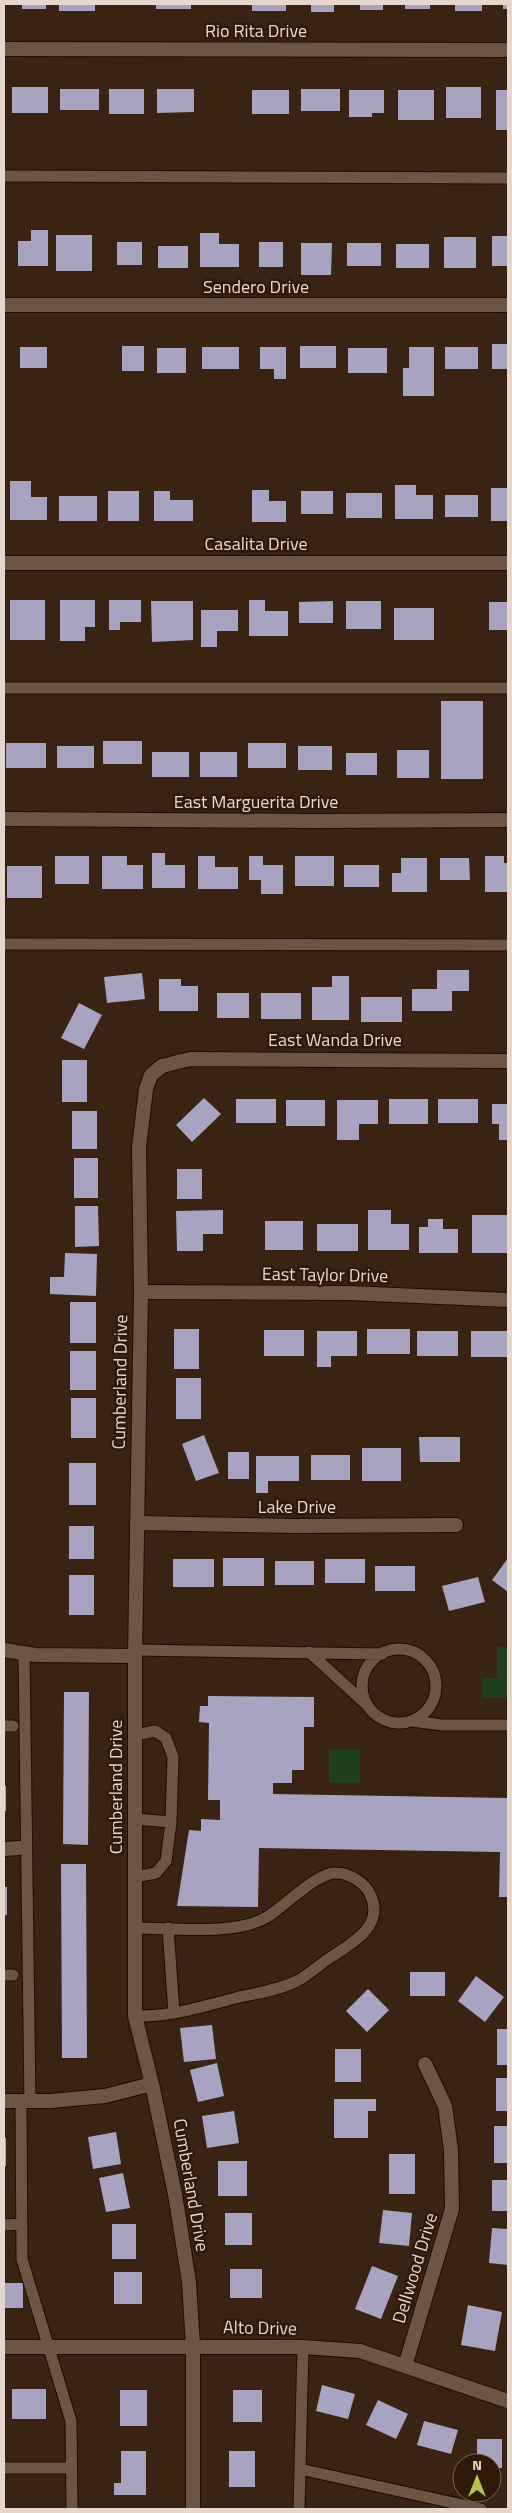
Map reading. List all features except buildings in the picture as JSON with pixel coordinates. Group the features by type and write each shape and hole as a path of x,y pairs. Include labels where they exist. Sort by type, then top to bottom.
{"street":[{"name":"Rio Rita Drive","path":"4,48 508,50"},
{"name":"Sendero Drive","path":"4,305 508,305"},
{"name":"Casalita Drive","path":"4,563 508,563"},
{"name":"East Marguerita Drive","path":"4,819 313,822 508,820"},
{"name":"East Wanda Drive","path":"162,1066 190,1059 508,1061"},
{"name":"Cumberland Drive","path":"162,1066 151,1075 146,1089 139,1147 141,1292 135,1735 135,2016 152,2084 175,2194 189,2282 193,2346 193,2509"},
{"name":"East Taylor Drive","path":"141,1292 350,1293 508,1300"},
{"name":"Lake Drive","path":"137,1523 297,1526 456,1525"},
{"path":"4,1650 24,1653 136,1653"},
{"path":"4,1849 19,1848"},
{"name":"Dellwood Drive","path":"405,2366 452,2209 451,2150 445,2106 425,2064"},
{"path":"4,2100 25,2101 105,2096 152,2084"},
{"name":"Alto Drive","path":"4,2347 193,2346 303,2347 360,2350 508,2401"}],"lane":[{"path":"4,176 508,178"},
{"path":"4,688 508,688"},
{"path":"4,944 508,944"},
{"path":"309,1652 377,1716 388,1721 400,1723 412,1720 423,1714 431,1705 435,1694 436,1682 433,1671 426,1660 416,1653 405,1650 393,1650 382,1654 372,1661 364,1678 364,1696 369,1707"},
{"path":"136,1653 309,1652 382,1654"},
{"path":"24,1653 25,2101 22,2258 71,2421 72,2509"},
{"path":"412,1720 442,1725 508,1724"},
{"path":"135,1735 155,1731 166,1738 173,1757 171,1822 166,1861 156,1874 135,1877"},
{"path":"135,1819 171,1822"},
{"path":"135,2016 174,2013 277,1988 297,1980 359,1938 370,1926 374,1913 374,1901 369,1890 355,1878 336,1873 323,1876 266,1918 247,1925 225,1928 136,1928"},
{"path":"168,1928 174,2013"},
{"path":"4,2224 22,2224"},
{"path":"299,2509 303,2347"},
{"path":"4,2468 71,2468"},
{"path":"300,2469 480,2509"}],"green space":[{"path":"497,1647 508,1647 508,1698 482,1698 482,1678 497,1678"},
{"path":"329,1749 360,1749 360,1783 329,1783"}]}
